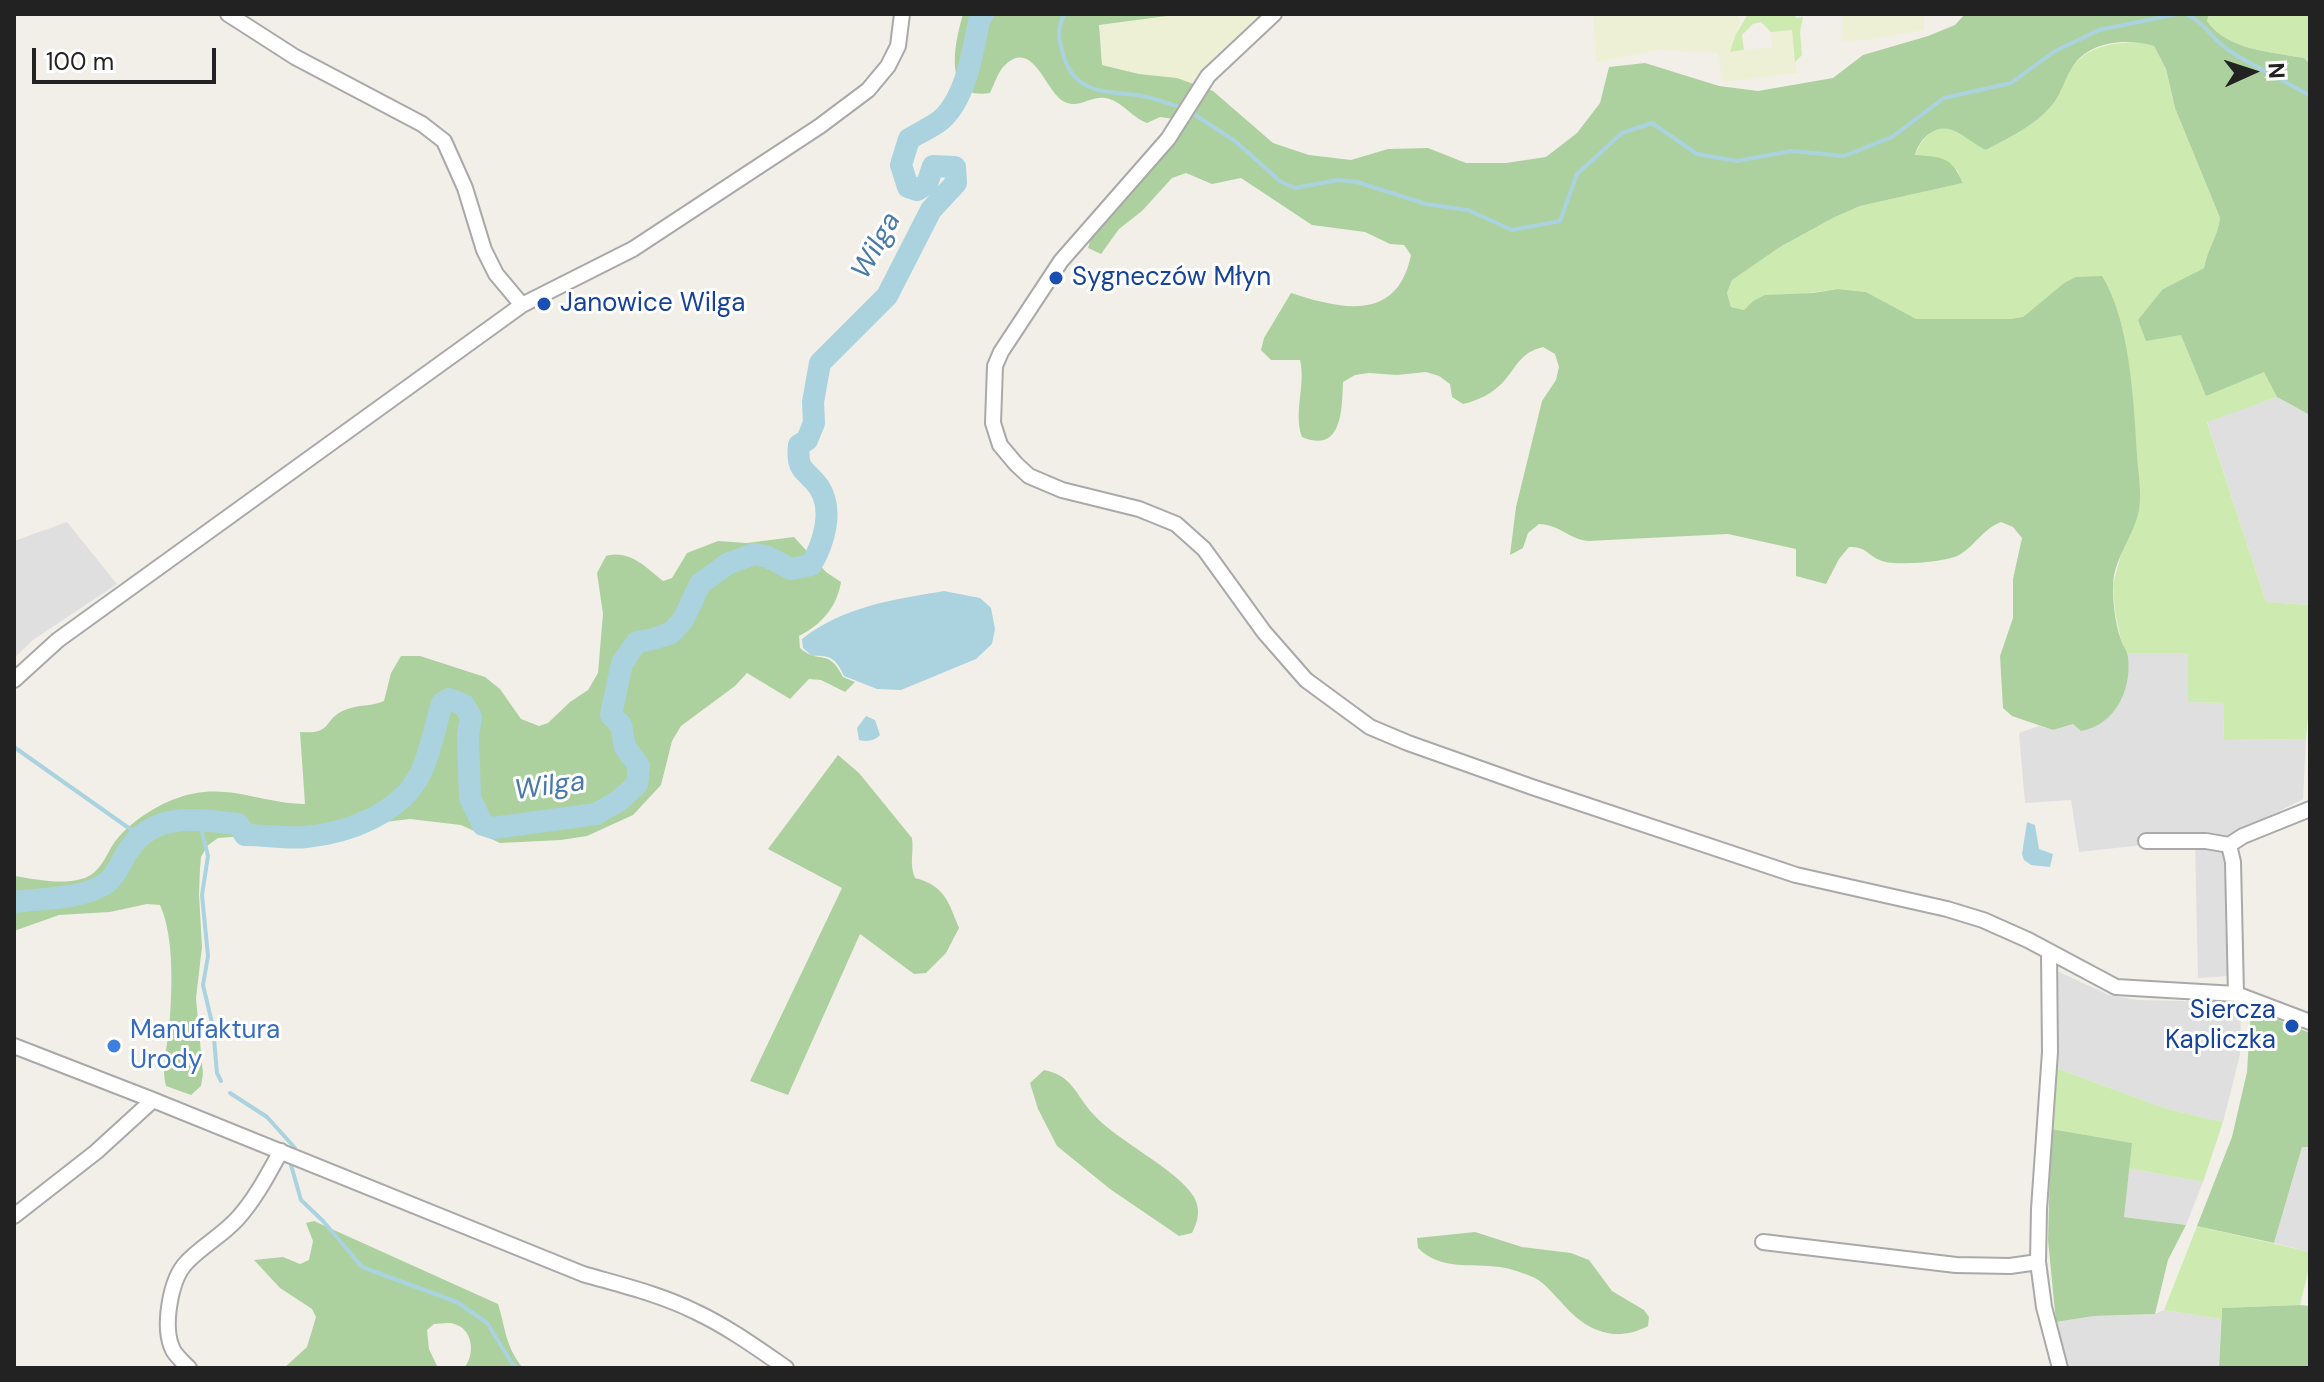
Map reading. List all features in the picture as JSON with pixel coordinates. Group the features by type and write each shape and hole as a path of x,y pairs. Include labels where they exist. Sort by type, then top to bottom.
{"street":[{"path":"228,14 295,57 422,124 444,141 465,188 484,250 496,274 522,305"},
{"path":"14,680 58,640 522,305 633,249 820,126 868,90 888,66 898,46 902,14"},
{"path":"1274,14 1208,76 1168,139 1061,261 1020,320 995,366 992,397 993,423 1007,455 1029,476 1043,483 1139,509 1176,524 1204,549 1264,632 1306,680 1370,727 1532,787 1742,858 1796,875 1983,920 2116,987 2236,994 2310,1022"},
{"path":"2146,841 2206,841 2229,845 2243,836 2310,809"},
{"path":"2229,845 2233,862 2236,994"},
{"path":"2049,952 2050,1052 2038,1262 2044,1307 2060,1368"},
{"path":"14,1046 583,1274 693,1310 786,1368"},
{"path":"14,1216 96,1152 153,1100"},
{"path":"189,1368 173,1350 168,1331 171,1295 178,1275 185,1264 237,1219 260,1190 281,1151"},
{"path":"1763,1242 1956,1265 2010,1266 2038,1262"}],"shaded area":[{"path":"2277,397 2310,415 2310,605 2266,602 2207,421"},
{"path":"67,522 117,584 33,640 14,658 14,541"},
{"path":"2189,652 2188,702 2223,703 2224,740 2306,739 2303,799 2226,838 2230,976 2198,978 2195,843 2079,852 2071,800 2025,803 2019,733 2039,726 2053,730 2073,724 2128,668 2127,653"},
{"path":"2057,971 2109,995 2138,1000 2224,1002 2241,1007 2240,1055 2223,1122 2167,1109 2053,1067"},
{"path":"2302,1147 2310,1147 2310,1252 2274,1243"},
{"path":"2127,1168 2203,1182 2186,1225 2124,1217"},
{"path":"2164,1310 2221,1319 2219,1368 2066,1368 2056,1322 2094,1316 2155,1314"}],"green space":[{"path":"963,14 1182,14 1099,25 1102,65 1139,74 1177,78 1213,91 1273,143 1309,155 1351,160 1388,149 1428,148 1466,163 1506,163 1546,157 1577,133 1600,103 1609,67 1645,63 1719,86 1758,91 1833,78 1863,55 1928,36 1955,25 1965,14 2209,14 2207,21 2216,31 2238,44 2304,58 2310,64 2310,415 2277,397 2264,372 2206,396 2181,335 2146,341 2138,320 2163,289 2204,268 2220,218 2175,108 2166,69 2154,46 2121,42 2090,51 2074,65 2056,100 2046,112 1986,150 1952,130 1937,130 1929,134 1920,143 1915,155 1945,160 1963,183 1860,206 1780,247 1732,280 1727,293 1731,307 1744,310 1765,295 1838,289 1866,292 1916,319 2010,319 2023,317 2064,283 2076,277 2102,276 2125,338 2140,482 2139,510 2117,566 2113,585 2116,620 2129,669 2119,704 2103,722 2081,731 2073,724 2053,730 2012,716 2003,708 2000,656 2013,618 2013,579 2022,538 2013,527 2001,522 1988,529 1963,553 1942,560 1888,562 1860,548 1849,547 1826,584 1796,576 1796,549 1728,534 1588,541 1539,524 1528,533 1523,548 1510,555 1516,507 1542,401 1556,380 1559,367 1555,354 1543,347 1524,356 1495,389 1463,404 1452,397 1450,384 1426,372 1355,375 1343,382 1340,416 1332,434 1325,440 1315,441 1302,437 1299,418 1300,360 1271,360 1261,350 1264,338 1291,293 1347,306 1364,306 1380,301 1393,292 1404,277 1411,255 1404,245 1390,244 1365,232 1312,225 1241,178 1212,184 1186,173 1172,178 1142,211 1119,229 1101,254 1088,248 1092,234 1173,141 1174,119 1160,117 1147,123 1105,98 1074,104 1063,101 1038,69 1023,58 1014,59 1004,66 990,93 974,93 964,88 955,67"},
{"path":"1182,14 1262,14 1212,59 1193,84 1177,78 1139,74 1102,65 1098,25"},
{"path":"1593,14 1735,14 1740,20 1731,52 1772,47 1771,32 1792,30 1797,73 1723,82 1718,53 1659,50 1596,62"},
{"path":"1748,14 1795,14 1796,18 1803,17 1800,32 1802,55 1795,62 1792,30 1771,32 1761,22 1753,24 1742,35 1744,50 1730,52"},
{"path":"1842,14 1924,14 1924,30 1843,41"},
{"path":"2209,14 2310,14 2310,64 2304,58 2238,44 2216,31 2207,21"},
{"path":"2140,42 2154,46 2166,69 2175,108 2220,218 2204,268 2163,289 2181,335 2265,371 2277,397 2207,422 2266,602 2310,605 2310,695 2306,739 2224,740 2223,703 2188,702 2188,653 2127,653 2115,612 2113,584 2138,513 2132,387 2124,343 2064,283 2023,317 2010,319 1916,320 1866,292 1838,289 1753,301 1744,310 1731,307 1727,293 1732,279 1780,247 1833,218 1860,206 1963,183 1957,170 1915,156 1924,139 1934,131 1953,129 1986,150 2046,112 2080,59 2107,45"},
{"path":"794,537 826,572 841,582 827,614 799,636 800,648 813,656 828,659 843,677 855,682 845,692 821,680 809,679 790,699 747,673 735,686 681,726 672,741 661,785 633,815 587,836 561,840 500,843 461,825 410,819 385,822 323,840 257,835 218,838 207,846 201,857 200,869 202,947 196,998 203,1074 201,1086 191,1095 166,1086 164,1065 170,1016 171,966 168,933 160,905 59,915 14,931 14,876 73,881 88,876 94,873 128,827 172,800 190,794 224,792 305,804 300,732 318,731 345,710 384,701 391,673 401,656 420,656 485,677 500,689 521,719 539,726 548,723 588,690 598,673 603,614 597,573 606,556 630,557 663,581 672,578 687,553 718,541 747,543"},
{"path":"838,755 859,773 912,838 915,878 939,890 959,928 946,953 926,973 914,974 860,934 788,1095 750,1081 842,888 768,849"},
{"path":"2251,1009 2310,1033 2310,1147 2302,1147 2274,1243 2197,1226 2232,1137 2247,1072"},
{"path":"2053,1067 2167,1109 2223,1122 2203,1182 2127,1168 2131,1143 2051,1129"},
{"path":"1044,1070 1068,1081 1104,1124 1186,1187 1194,1197 1198,1211 1192,1233 1179,1236 1110,1189 1057,1146 1038,1109 1030,1083"},
{"path":"2051,1129 2132,1143 2124,1217 2186,1225 2168,1260 2155,1314 2094,1316 2056,1322 2048,1240"},
{"path":"314,1221 498,1304 509,1345 523,1368 464,1368 470,1357 469,1337 461,1327 447,1323 434,1324 427,1330 429,1349 438,1368 284,1368 307,1347 316,1317 312,1309 280,1288 254,1260 283,1257 300,1264 309,1260 313,1241 306,1223"},
{"path":"2197,1226 2310,1252 2300,1305 2222,1308 2221,1319 2164,1310"},
{"path":"1475,1232 1522,1247 1571,1253 1589,1260 1612,1291 1644,1310 1649,1317 1648,1326 1623,1334 1601,1331 1580,1321 1535,1278 1500,1267 1446,1263 1418,1248 1417,1238"},
{"path":"2310,1306 2310,1368 2219,1368 2222,1308"}],"water":[{"path":"944,591 980,598 991,608 995,629 992,644 976,659 901,690 877,689 844,676 832,659 812,656 803,648 802,639 852,612 887,601"},
{"path":"866,716 875,720 880,735 865,741 859,740 857,728"},
{"path":"2027,822 2035,825 2039,849 2053,854 2050,867 2031,865 2024,860 2022,854"}],"waterway":[{"name":"Wilga","path":"14,902 73,896 105,884 140,836 165,823 193,820 223,822 238,824 245,835 299,837 339,831 372,819 400,800 420,774 442,703 449,699 464,705 471,717 468,736 470,798 483,825 493,828 596,814 620,800 637,784 639,766 625,747 621,725 611,715 622,663 637,642 671,633 683,620 700,584 727,564 754,554 768,557 791,569 811,565 816,556 826,526 826,506 819,487 803,469 798,454 799,445 807,440 814,423 813,402 820,363 887,296 931,210 956,183 955,167 933,166 927,184 917,190 908,187 901,165 909,139 941,120 957,99 983,14"},
{"path":"1064,14 1059,32 1062,51 1073,75 1081,82 1100,90 1142,96 1180,107"},
{"path":"1195,115 1235,141 1281,182 1295,188 1338,180 1357,182 1426,204 1468,210 1512,230 1560,221 1577,174 1622,133 1652,123 1697,154 1737,161 1791,151 1844,156 1892,137 1944,98 2011,83 2055,51 2099,30 2177,14"},
{"path":"2184,14 2196,19 2237,55 2310,96"},
{"path":"14,747 140,836"},
{"path":"199,820 208,856 202,895 208,956 203,985 213,1027 217,1073 221,1081"},
{"path":"230,1093 267,1117 295,1148"},
{"path":"291,1165 301,1200 362,1267 457,1302 487,1323 513,1365 519,1368"}],"place":[{"name":"Sygneczów Młyn","path":"1056,278"},
{"name":"Janowice Wilga","path":"544,304"},
{"name":"Siercza Kapliczka","path":"2292,1026"},
{"name":"Manufaktura Urody","path":"114,1046"}]}
